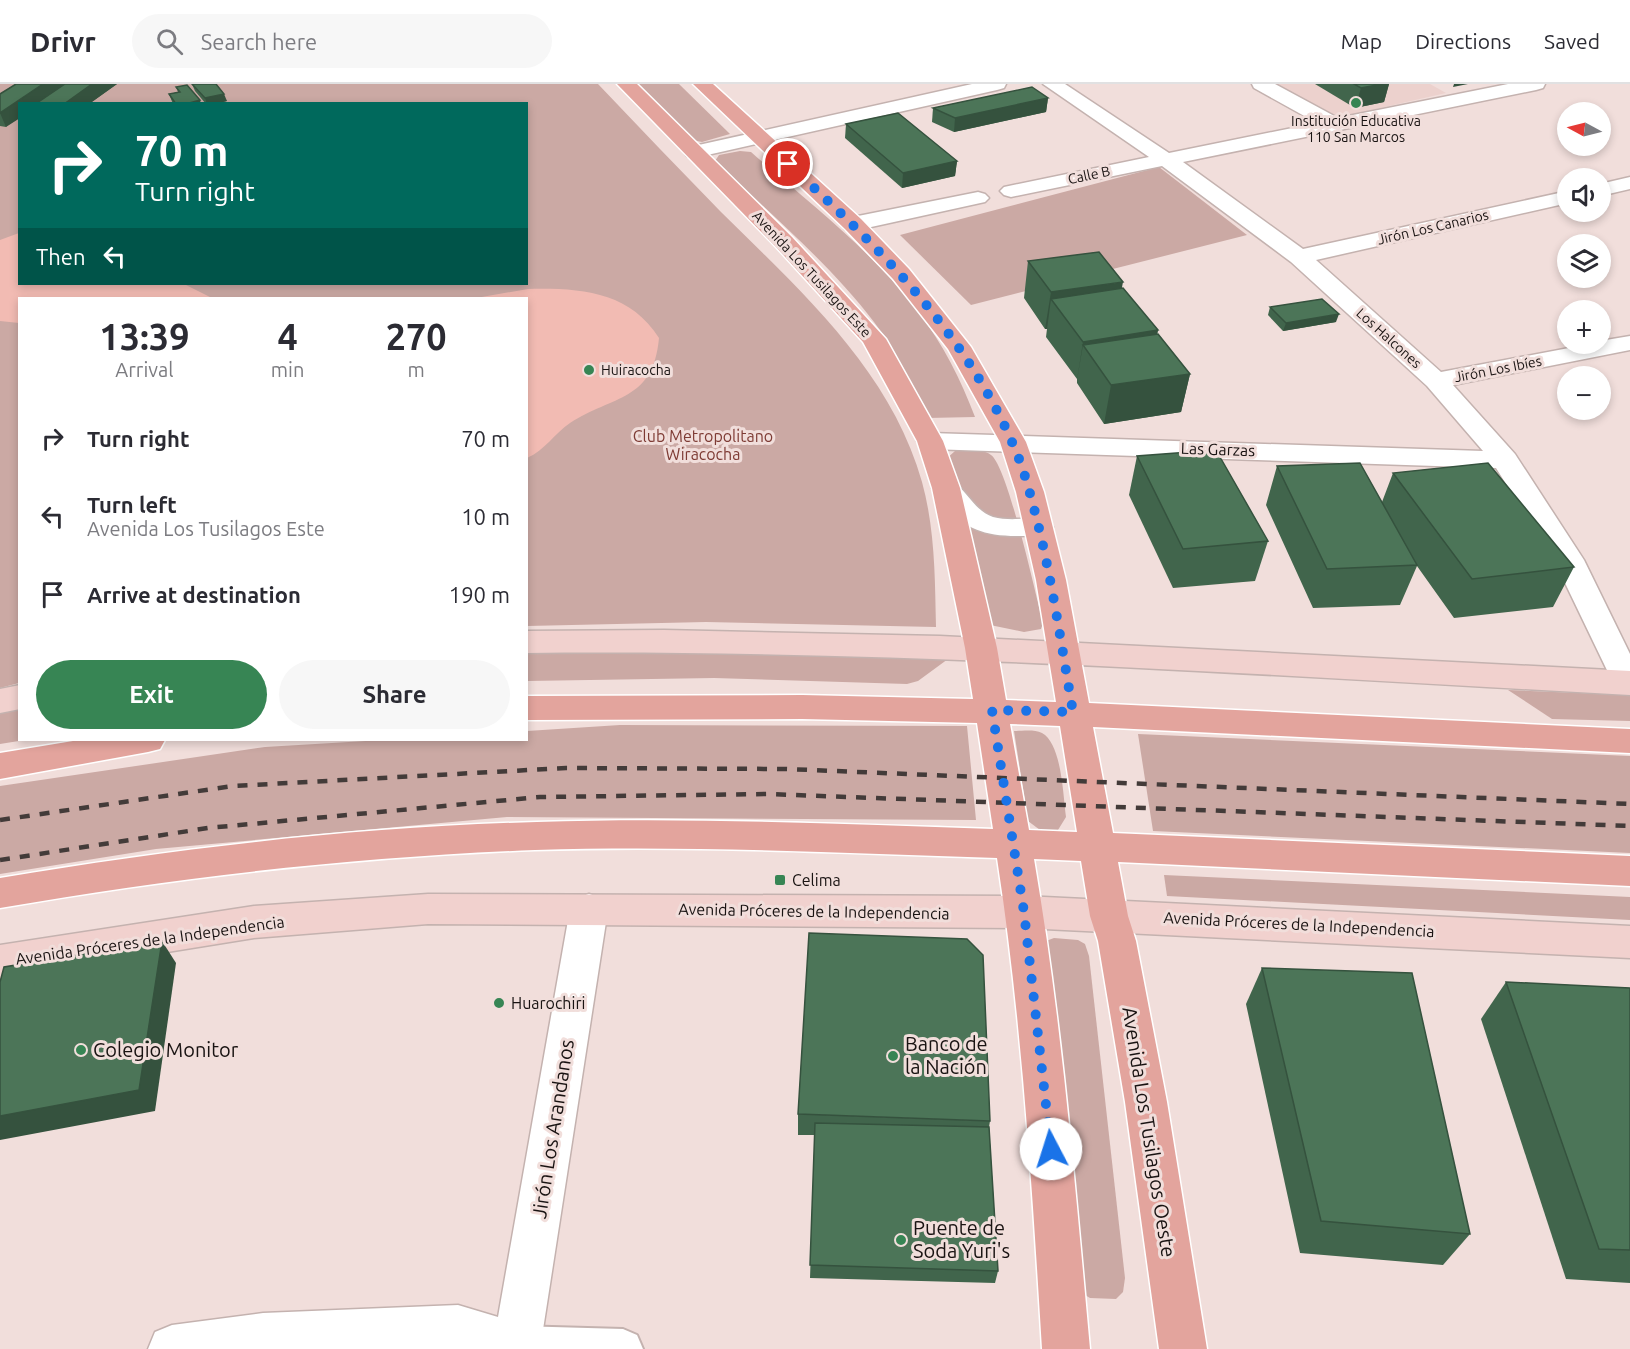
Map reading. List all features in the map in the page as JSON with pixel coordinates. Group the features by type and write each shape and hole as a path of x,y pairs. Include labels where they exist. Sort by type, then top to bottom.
{"main road":[{"name":"Avenida Los Tusilagos Este","path":"626,84 784,242 874,339 930,441 946,488 981,648 992,710"},
{"path":"702,84 853,224 900,274 959,347 1013,442 1051,580 1109,915"},
{"path":"528,642 639,640 826,642 1063,652 1629,683"},
{"path":"0,701 18,697"},
{"path":"528,708 677,704 1073,712 1630,741"},
{"path":"992,710 1024,912 1049,1128 1066,1349"},
{"path":"0,766 142,741"},
{"path":"0,892 207,860 493,837 614,835 1097,845 1630,871"},
{"name":"Avenida Próceres de la Independencia","path":"0,962 254,922 428,909 1024,912 1630,942"},
{"name":"Avenida Los Tusilagos Oeste","path":"1109,915 1121,963 1146,1102 1183,1349"}],"street":[{"path":"694,152 997,84"},
{"name":"Los Halcones","path":"1052,84 1167,160 1299,257 1436,381 1505,460 1569,560 1629,683"},
{"path":"1261,84 1334,124"},
{"name":"Calle B","path":"1011,191 1536,84"},
{"path":"1611,187 1630,183"},
{"path":"853,224 978,198"},
{"name":"Jirón Los Canarios","path":"1299,257 1557,199"},
{"name":"Jirón Los Ibíes","path":"1436,381 1630,343"},
{"name":"Las Garzas","path":"930,441 1505,460"},
{"path":"946,488 968,515 977,522 996,526 1038,527"},
{"name":"Jirón Los Arandanos","path":"517,1347 589,909"},
{"path":"172,1349 458,1328 517,1347 622,1349"}],"shaded area":[{"name":"Institución Educativa 110 San Marcos","path":"1275,84 1430,84 1446,93 1345,116 1327,113"},
{"path":"18,233 18,285 186,285 210,297 18,297 18,323 0,321 0,240"},
{"name":"Huiracocha","path":"528,289 566,290 602,296 618,302 633,310 647,322 659,338 649,374 640,386 570,423 539,451 528,457 528,297 482,297"}],"green space":[{"name":"Club Metropolitano Wiracocha","path":"0,84 598,84 812,303 840,335 889,404 908,442 922,482 930,518 936,627 706,622 528,626 528,297 18,297 18,683 0,688"},
{"path":"637,84 679,84 730,134 702,142 692,140"},
{"path":"740,151 751,152 818,209 861,248 901,290 944,350 975,417 927,418 889,344 857,300 798,238 715,161 719,155"},
{"path":"1159,167 1247,235 971,305 900,235"},
{"path":"955,451 983,451 991,455 998,465 1021,534 1043,623 1041,629 1024,632 990,625 945,460"},
{"path":"657,650 948,659 918,681 907,684 714,678 528,681 528,652"},
{"path":"1508,690 1630,695 1630,721 1552,719"},
{"path":"18,706 19,741 0,744 0,710"},
{"path":"620,725 967,726 976,820 507,817 156,849 0,874 0,786 265,747 365,741 528,741 528,731"},
{"path":"1014,731 1042,733 1054,748 1058,759 1066,817 1058,830 1040,830 1028,821"},
{"path":"1138,734 1630,756 1630,853 1153,831"},
{"path":"1164,875 1630,897 1630,920 1167,896"},
{"path":"1054,938 1078,940 1085,944 1089,956 1125,1278 1123,1292 1116,1299 1090,1298 1080,1292 1046,941"}],"building":[{"path":"16,84 43,84 0,113 0,94"},
{"path":"65,84 92,84 67,102 38,102"},
{"path":"192,84 216,84 224,94 205,98"},
{"path":"1354,84 1382,84 1361,88"},
{"path":"187,85 200,100 175,102 169,94 180,92 176,87"},
{"path":"1032,87 1048,98 955,118 933,108"},
{"path":"898,113 957,161 903,173 846,124"},
{"path":"1099,252 1123,282 1051,292 1028,261"},
{"path":"1123,288 1158,330 1083,342 1051,299"},
{"path":"1322,299 1339,314 1286,323 1270,307"},
{"path":"1158,334 1190,374 1111,385 1083,345"},
{"path":"1216,450 1268,541 1183,549 1137,456"},
{"path":"1360,463 1417,565 1327,569 1277,466"},
{"path":"1488,463 1574,567 1472,579 1393,473"},
{"name":"Banco de la Nación","path":"809,933 967,939 983,955 990,1121 798,1114"},
{"path":"162,941 139,1090 0,1116 0,982 4,967"},
{"path":"1262,968 1412,973 1470,1234 1321,1221"},
{"path":"1506,982 1630,988 1630,1250 1599,1249"},
{"path":"815,1123 989,1127 998,1271 810,1265"}],"railway":[{"path":"0,820 233,786 566,768 786,769 1630,804"},
{"path":"0,860 208,828 540,797 768,794 1630,826"}],"place":[{"name":"Institución Educativa 110 San Marcos","path":"1356,103"},
{"name":"Huiracocha","path":"589,370"},
{"name":"Celima","path":"780,880"},
{"name":"Huarochiri","path":"499,1003"},
{"name":"Colegio Monitor","path":"81,1050"},
{"name":"Banco de la Nación","path":"893,1056"},
{"name":"Puente de Soda Yuri's","path":"901,1240"}],"route":[{"path":"788,164 853,224 931,309 959,347 985,390 1013,442 1030,492 1051,580 1073,712 992,710 1024,912 1051,1149"}]}
